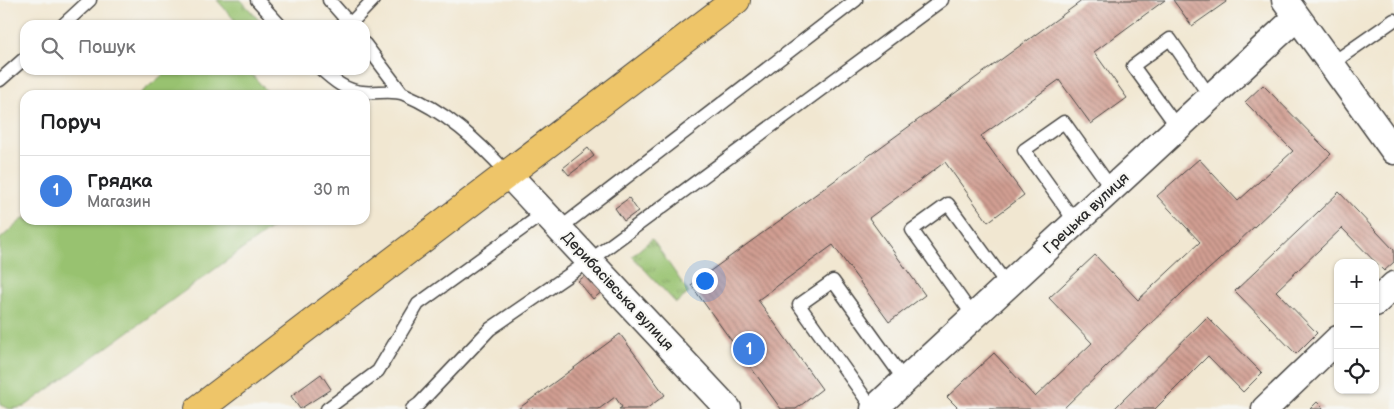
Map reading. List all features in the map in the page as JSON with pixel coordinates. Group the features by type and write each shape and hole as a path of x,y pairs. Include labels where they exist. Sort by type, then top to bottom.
{"highway":[{"path":"200,409 736,0"}],"street":[{"path":"1291,9 1394,151"},
{"name":"Грецька вулиця","path":"874,409 1211,98 1291,9"},
{"name":"Дерибасівська вулиця","path":"507,174 728,409"},
{"path":"1379,299 1394,285"},
{"path":"1265,409 1334,343"}],"lane":[{"path":"68,20 90,0"},
{"path":"257,0 275,20"},
{"path":"329,0 346,20"},
{"path":"354,20 373,0"},
{"path":"327,409 378,371 418,304 551,221 856,0"},
{"path":"412,409 419,404 490,329 589,261 942,0"},
{"path":"1331,64 1394,20"},
{"path":"1178,128 1132,66 1170,39 1211,98"},
{"path":"370,51 402,94"},
{"path":"0,80 20,62"},
{"path":"327,75 346,88 354,90"},
{"path":"370,92 402,94 449,118 483,147 507,174"},
{"path":"1076,223 1024,150 1064,122 1112,189"},
{"path":"974,317 912,230 948,204 1008,286"},
{"path":"874,409 799,305 833,281 905,381"}],"green space":[{"path":"217,0 241,0 259,20 235,20"},
{"path":"163,75 252,75 266,90 144,90"},
{"path":"20,221 20,225 276,225 24,407 10,409 0,405 0,239"},
{"path":"652,239 689,293 676,303 632,256"}],"building":[{"path":"1083,0 1165,0 1094,52 1127,98 1091,124 1059,80 981,136 1024,195 988,222 945,162 869,218 925,295 889,322 833,245 758,300 822,389 796,409 781,409 691,285"},
{"path":"1173,0 1225,0 1226,2 1192,26"},
{"path":"1263,85 1331,154 1184,291 1063,409 959,409 947,397 994,353 1035,397 1092,343 1049,298 1095,255 1138,300 1200,242 1157,196 1199,159 1238,201 1293,151 1245,102"},
{"path":"588,148 594,156 569,175 563,168"},
{"path":"1339,192 1394,250 1394,262 1384,271 1379,266 1379,259 1372,259 1342,228 1276,291 1317,333 1296,354 1235,291"},
{"path":"629,198 638,211 624,221 615,208"},
{"path":"589,273 603,291 593,299 578,281"},
{"path":"1207,317 1262,373 1243,392 1208,356 1155,409 1114,409"},
{"path":"620,334 665,395 646,409 619,409 622,407 615,397 599,409 518,409"},
{"path":"321,374 331,389 300,409 291,396"},
{"path":"1317,402 1324,409 1310,409"}],"place":[{"name":"Грядка","path":"749,349"}]}
